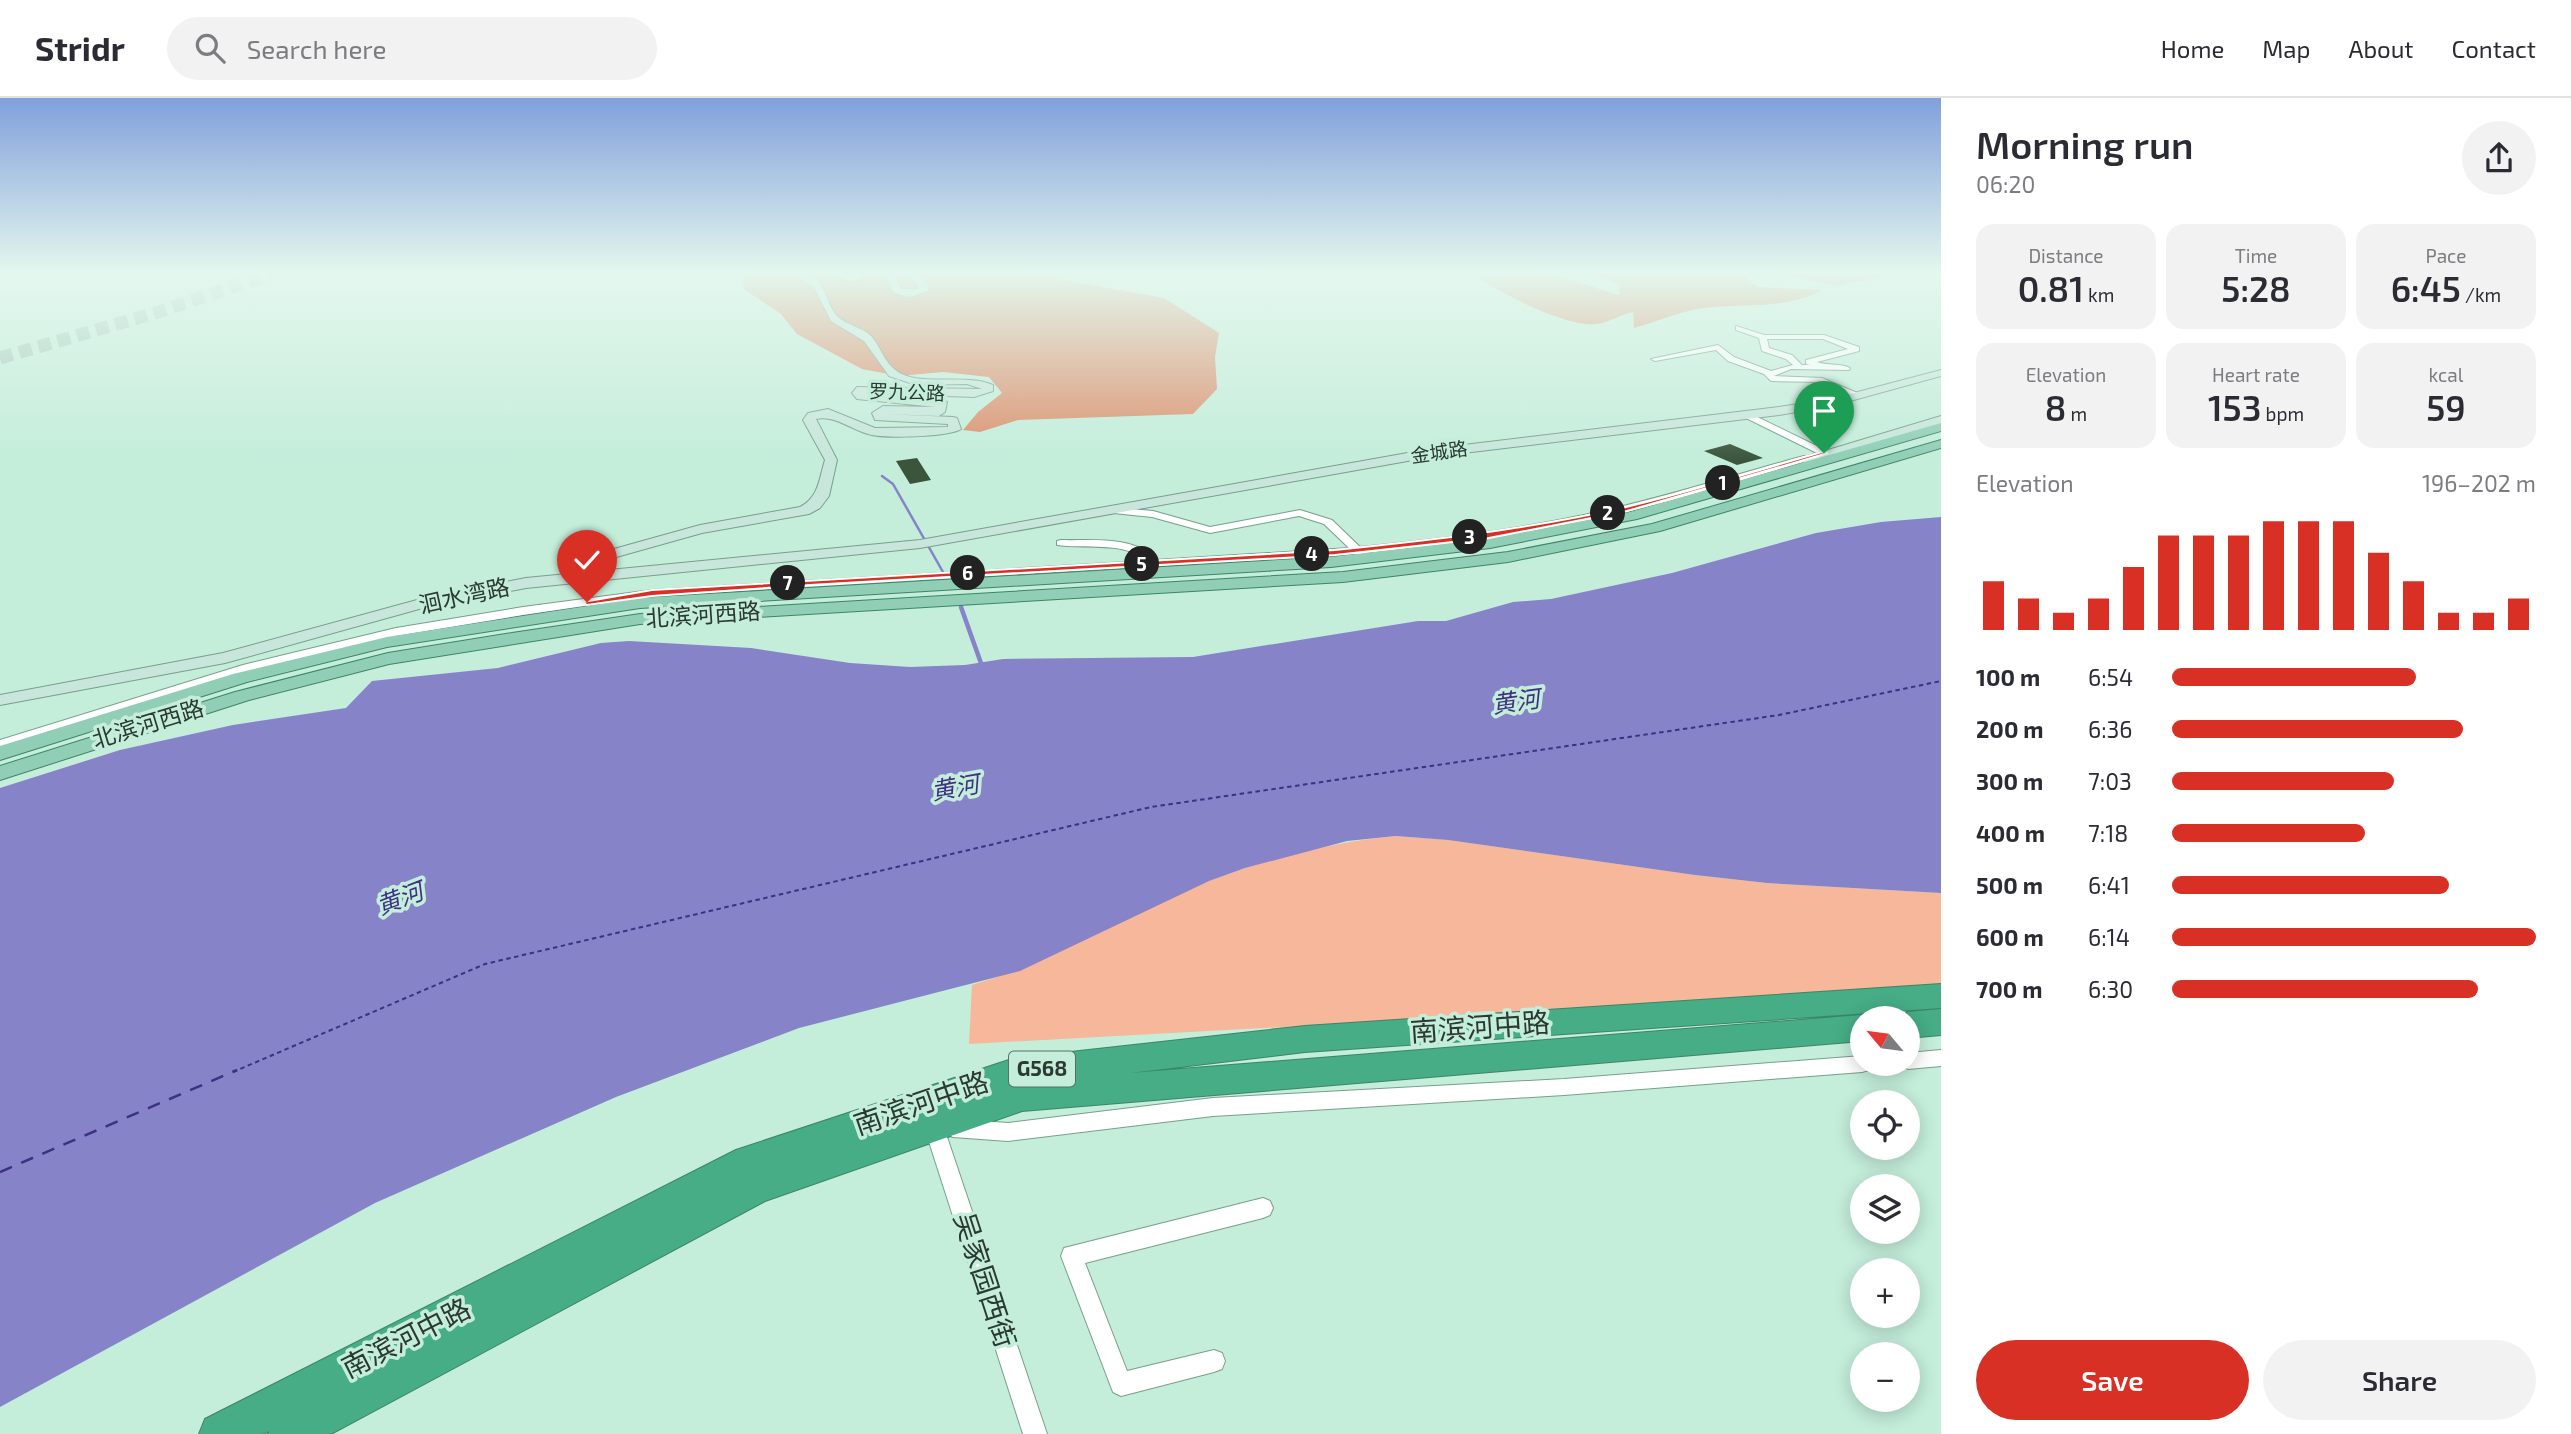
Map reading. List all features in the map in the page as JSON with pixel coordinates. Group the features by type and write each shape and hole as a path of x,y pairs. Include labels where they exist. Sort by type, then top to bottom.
{"highway":[{"name":"南滨河中路","path":"289,1434 755,1188 930,1115 1015,1072 1305,1039 1941,996"},
{"path":"1920,1024 1941,1022"},
{"name":"南滨河中路","path":"220,1434 748,1161 930,1115 1022,1096 1850,1029"}],"main road":[{"path":"1823,463 1941,427"},
{"path":"1823,463 1941,444"},
{"name":"北滨河西路","path":"0,753 240,678 387,642 513,621 640,603 1490,543 1632,516 1823,463"},
{"name":"北滨河西路","path":"0,773 242,696 388,659 640,619 1343,577 1508,557 1654,528 1823,463"}],"street":[{"name":"罗九公路","path":"463,594 464,585 478,581 575,565 700,529 786,516 815,505 822,496 831,460 809,420 812,416 828,413 873,432 947,431 955,429 953,421 879,417 878,413 883,410 939,412 943,405 928,401 870,399 861,397 858,393 861,389 974,394 987,391 989,387 976,382 923,382 896,376 883,363 870,341 863,336"},
{"path":"1800,367 1788,357 1765,349 1763,337 1824,337 1856,349 1809,362 1823,367"},
{"path":"1655,359 1718,347 1731,359 1771,374 1800,367 1846,368"},
{"name":"金城路","path":"929,542 1430,453 1816,405 1941,373"},
{"path":"1771,374 1768,376 1774,379 1822,380 1858,395"},
{"path":"1747,415 1823,463 1941,420"},
{"path":"1108,510 1153,514 1210,530 1300,513 1328,522 1361,554"},
{"name":"洄水湾路","path":"0,700 225,658 463,594 586,575 929,542"},
{"path":"1062,543 1122,546 1143,552 1151,563"},
{"path":"0,745 247,668 397,632 523,611 652,593 1151,563 1361,554"},
{"path":"1920,1060 1941,1058"},
{"path":"930,1115 1009,1132 1213,1107 1564,1087 1850,1065"},
{"name":"吴家园西街","path":"930,1115 1035,1434"},
{"path":"1214,1361 1121,1384 1072,1256 1263,1208"}],"shaded area":[{"path":"801,336 1218,336 1215,357 1217,389 1193,414 1018,420 980,432 963,430 978,412 1002,393 989,377 943,372 899,376 862,369"},
{"path":"1396,836 1448,840 1767,883 1941,893 1941,984 1450,1018 969,1044 972,985 1041,959 1152,905 1240,869 1333,845"}],"water":[{"name":"黄河","path":"1941,517 1941,893 1767,883 1448,840 1396,836 1347,841 1245,868 1209,881 1020,971 799,1028 616,1097 375,1203 0,1407 0,788 120,750 233,725 346,708 372,681 498,668 601,643 629,641 751,648 850,663 910,667 965,665 1003,659 1193,657 1418,621 1446,621 1513,602 1551,599 1672,573 1816,533 1881,522"}],"building":[{"path":"1730,444 1763,458 1737,465 1704,451"},
{"path":"917,458 931,480 910,484 896,461"}],"waterway":[{"path":"882,476 893,484 943,572"},
{"path":"961,607 982,666"}],"ferry route":[{"path":"233,1072 485,964 1151,807 1779,715 1941,681"},
{"path":"0,1172 237,1070"}],"tunnel":[{"path":"0,358 75,336"}],"route":[{"path":"587,602 652,593 810,582 1335,553 1406,545 1489,535 1627,509 1824,453"}]}
